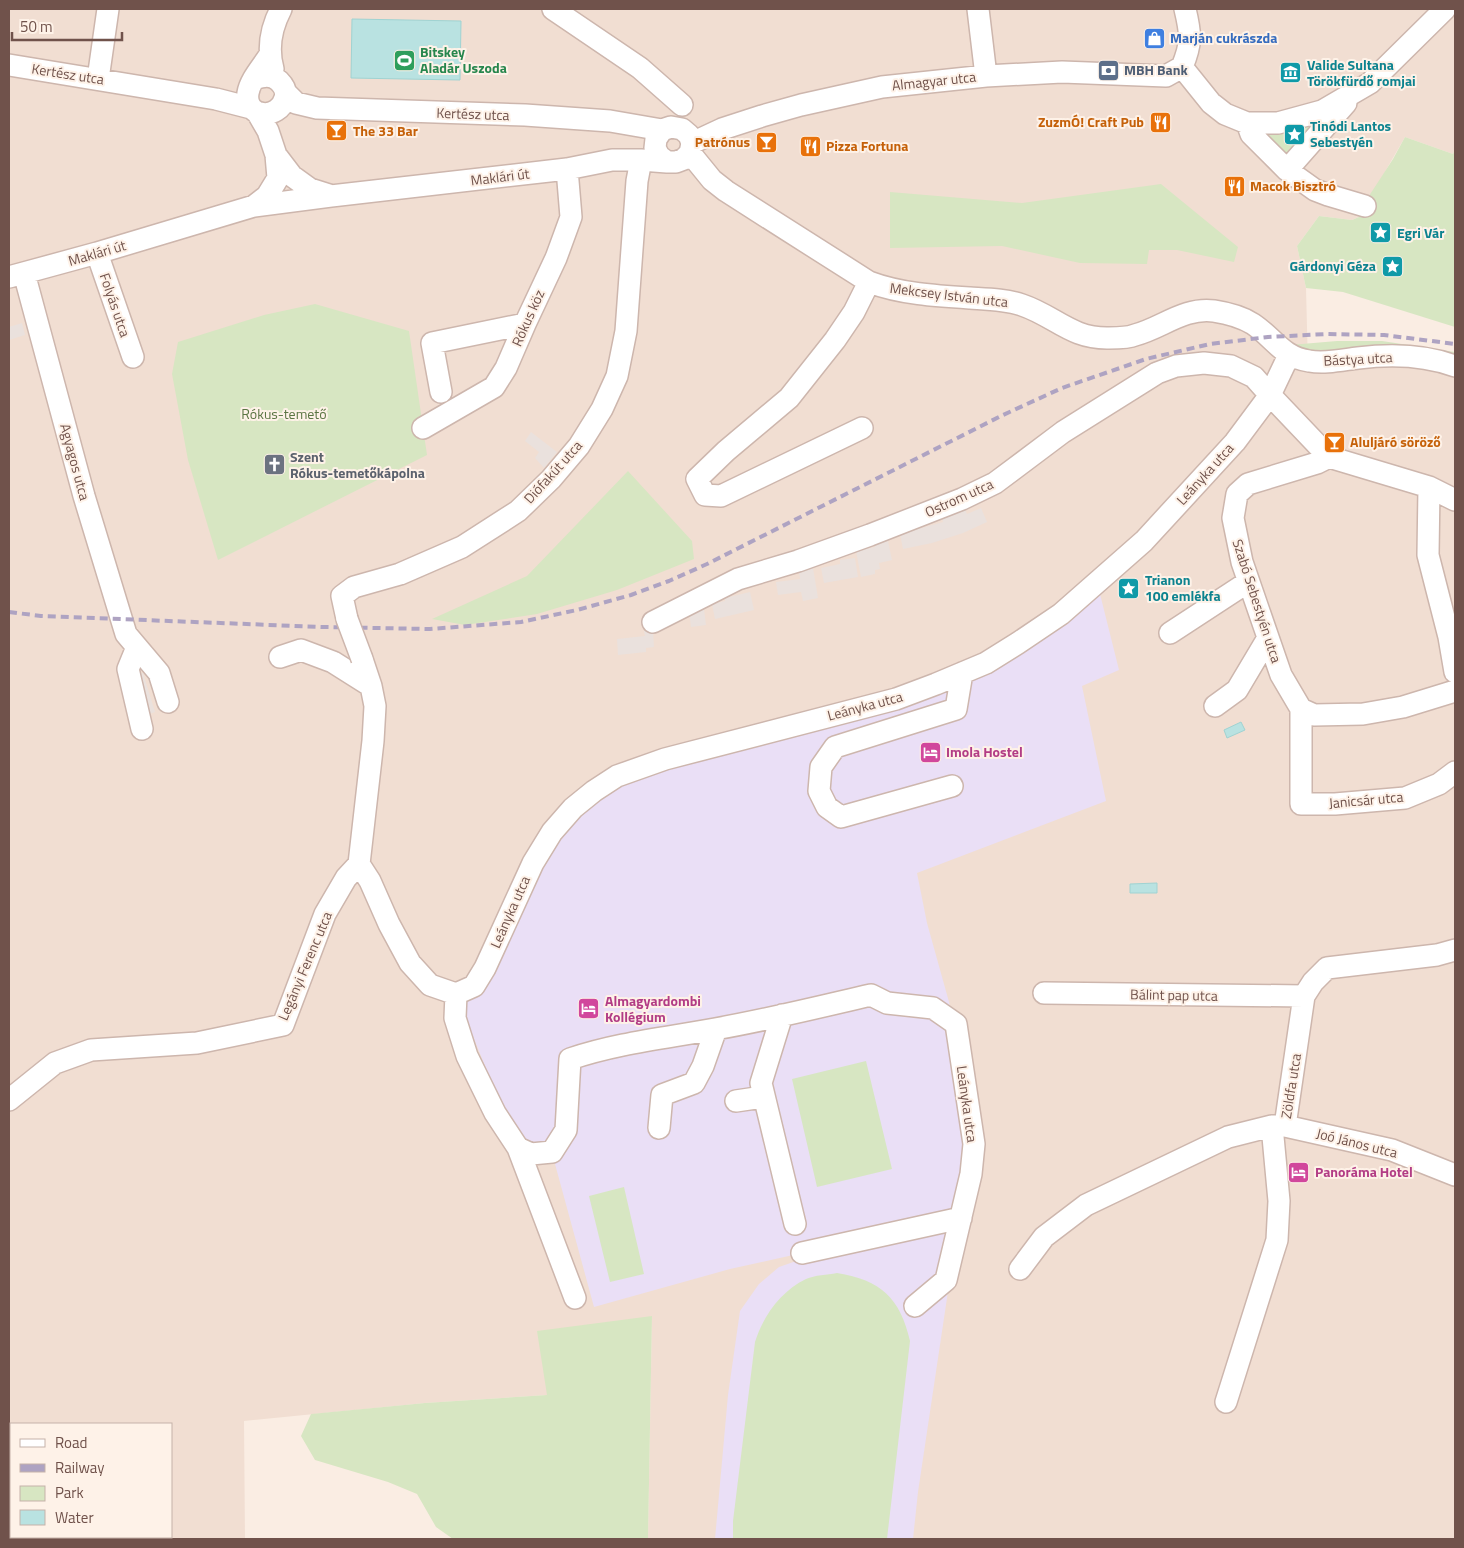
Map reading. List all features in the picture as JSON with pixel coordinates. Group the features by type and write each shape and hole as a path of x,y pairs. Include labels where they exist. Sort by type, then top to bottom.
{"street":[{"path":"98,79 108,9"},
{"path":"254,110 266,114 276,111 283,104 281,85 269,56 270,39 276,18 281,9"},
{"path":"554,9 640,68 682,105"},
{"path":"978,9 986,76"},
{"path":"1185,9 1189,27 1190,49 1182,66 1211,103 1225,114 1247,123 1278,123 1322,111 1356,92 1370,83 1437,12"},
{"path":"254,206 266,196 278,178 276,155 268,132 248,101 252,83 269,56"},
{"name":"Kertész utca","path":"9,65 216,99 254,110"},
{"name":"Almagyar utca","path":"681,155 722,129 801,105 882,87 986,76 1062,72 1166,76 1182,66"},
{"path":"252,83 265,76 281,85"},
{"name":"Kertész utca","path":"216,99 240,94 252,83"},
{"name":"Kertész utca","path":"281,85 296,103 317,108 525,115 610,121 662,130"},
{"path":"1287,170 1356,92"},
{"path":"1247,123 1251,134 1287,170 1315,190 1364,206"},
{"path":"671,127 682,129 690,135 681,155 658,156 655,148 656,139 662,130 671,127"},
{"name":"Maklári út","path":"276,155 292,176 310,189 331,196"},
{"name":"Maklári út","path":"17,275 254,206 567,169 612,160 641,160 681,155"},
{"name":"Mekcsey István utca","path":"681,155 697,180 726,191 869,282 902,291 933,296 1000,300 1021,305 1039,312 1068,330 1092,338 1135,335 1179,316 1200,311 1214,311 1240,317 1254,325 1268,337"},
{"name":"Diófakút utca","path":"371,686 347,619 342,596 354,587 400,574 462,547 518,511 579,446 602,409 617,376 626,331 641,160"},
{"name":"Rókus köz","path":"423,428 494,387 506,368 556,258 571,218 567,169"},
{"name":"Folyás utca","path":"97,253 133,357"},
{"name":"Agyagos utca","path":"17,275 126,634 159,674 168,702"},
{"path":"862,428 721,496 705,495 697,479 726,451 789,398 835,340 854,312 869,282"},
{"path":"441,392 432,343 525,324"},
{"name":"Bástya utca","path":"1268,337 1288,355 1309,362 1394,356 1420,358 1455,366"},
{"name":"Leányka utca","path":"456,994 474,986 485,968 533,863 552,832 573,808 617,776 665,759 896,699 986,663 1018,643 1061,614 1144,541 1235,442 1270,395 1288,355"},
{"name":"Ostrom utca","path":"653,622 738,579 798,561 870,535 962,499 995,483 1063,432 1157,373 1176,366 1204,363 1230,366 1254,377 1329,457"},
{"path":"1329,457 1429,487 1455,500"},
{"name":"Szabó Sebestyén utca","path":"1301,709 1281,675 1248,582 1233,518 1236,494 1248,484 1317,463 1329,457"},
{"path":"1429,487 1428,555 1449,636 1455,672"},
{"path":"1170,633 1248,582"},
{"path":"1215,706 1237,690 1268,638"},
{"path":"136,648 128,669 142,729"},
{"path":"280,657 301,650 333,662 371,686 375,706 373,741 359,864 370,881 389,924 410,963 430,985 456,994 455,1018 467,1056 495,1113 518,1148 575,1298"},
{"path":"952,786 841,817 827,807 819,791 821,767 834,747 956,709 962,673"},
{"path":"1301,709 1314,715 1363,714 1403,707 1455,691"},
{"name":"Janicsár utca","path":"1301,709 1301,804 1335,804 1405,798 1439,784 1455,772"},
{"name":"Legányi Ferenc utca","path":"9,1100 55,1063 91,1050 196,1042 283,1025 325,914 346,878 359,864"},
{"name":"Zöldfa utca","path":"1020,1269 1044,1238 1086,1205 1228,1137 1279,1126 1304,996 1313,982 1327,968 1437,955 1455,950"},
{"name":"Bálint pap utca","path":"1044,993 1304,996"},
{"name":"Leányka utca","path":"518,1148 532,1154 552,1152 566,1130 570,1059 593,1051 628,1043 716,1029 871,995 886,1003 933,1008 956,1024 974,1144 971,1174 946,1280 915,1306"},
{"path":"782,1015 761,1083 796,1224"},
{"path":"659,1128 662,1095 694,1084 703,1066 716,1029"},
{"path":"736,1101 763,1097"},
{"path":"1226,1402 1277,1240 1280,1201 1279,1126"},
{"name":"Joó János utca","path":"1279,1126 1392,1150 1455,1174"},
{"path":"802,1253 961,1218"}],"shaded area":[{"path":"9,9 1455,9 1455,149 1453,154 1405,137 1359,217 1352,220 1319,216 1297,246 1306,288 1308,366 1385,361 1455,372 1455,1539 648,1539 652,1316 547,1395 425,1403 244,1421 245,1539 9,1539"},
{"path":"22,323 25,335 9,340 9,327"},
{"path":"531,432 557,452 544,468 535,458 539,452 525,441"},
{"path":"962,503 967,514 981,508 987,522 963,533 932,543 903,549 900,534 943,522 940,512"},
{"path":"888,541 892,560 879,563 880,569 875,570 875,574 861,577 856,551 875,547 875,544"},
{"path":"855,558 858,577 824,583 821,568 840,564 840,560"},
{"path":"813,568 818,598 803,601 801,592 778,595 776,582 800,579 799,570"},
{"path":"1097,582 1119,670 1082,686 1106,801 917,873 927,923 949,1002 977,1141 950,1278 918,1492 913,1539 715,1539 728,1395 740,1311 759,1284 779,1267 802,1259 802,1253 730,1269 594,1307 552,1153 518,1148 456,994 474,986 517,897 594,791 936,684"},
{"path":"750,592 754,610 715,619 712,604 725,601 725,598"},
{"path":"704,609 706,625 691,627 689,611"},
{"path":"644,631 653,631 654,647 646,648 646,652 618,655 617,639 645,636"},
{"path":"143,673 155,712 143,716 132,676"}],"green space":[{"path":"1325,118 1288,158 1263,134"},
{"name":"Egri Vár","path":"1405,137 1453,154 1455,149 1455,327 1343,292 1306,288 1297,246 1319,216 1352,220 1359,217 1367,199"},
{"path":"1161,184 1238,247 1234,262 1177,250 1149,250 1147,264 1080,263 1002,246 890,248 890,192 1022,203"},
{"name":"Rókus-temető","path":"315,304 409,331 427,455 218,560 188,460 172,374 178,342 264,315"},
{"path":"1337,341 1382,341 1455,352 1455,366 1358,358 1278,346"},
{"path":"628,471 692,541 694,559 617,590 537,614 465,625 432,619 527,576"},
{"path":"866,1061 892,1169 817,1187 792,1079"},
{"path":"624,1187 644,1274 610,1282 589,1196"},
{"path":"837,1273 866,1281 877,1286 886,1294 901,1313 910,1341 887,1539 733,1539 733,1521 755,1342 758,1332 774,1305 797,1284 806,1279"},
{"path":"652,1316 648,1539 453,1539 436,1527 417,1494 388,1482 315,1460 301,1436 311,1414 425,1403 547,1395 537,1331"}],"water":[{"path":"352,19 461,21 460,80 351,78"},
{"path":"1241,722 1245,730 1227,738 1224,730"},
{"path":"1157,883 1157,893 1130,893 1130,884"}],"railway":[{"path":"9,612 41,616 323,627 430,629 521,622 577,610 631,595 669,581 707,564 1003,415 1062,388 1146,359 1210,344 1268,337 1327,334 1384,335 1455,344"}],"place":[{"name":"Marján cukrászda","path":"1154,38"},
{"name":"Bitskey Aladár Uszoda","path":"404,60"},
{"name":"MBH Bank","path":"1108,70"},
{"name":"Valide Sultana Törökfürdő romjai","path":"1291,73"},
{"name":"ZuzmÓ! Craft Pub","path":"1160,122"},
{"name":"The 33 Bar","path":"337,131"},
{"name":"Tinódi Lantos Sebestyén","path":"1294,134"},
{"name":"Patrónus","path":"766,142"},
{"name":"Pizza Fortuna","path":"810,146"},
{"name":"Macok Bisztró","path":"1234,186"},
{"name":"Egri Vár","path":"1381,233"},
{"name":"Gárdonyi Géza","path":"1392,266"},
{"name":"Aluljáró söröző","path":"1334,442"},
{"name":"Szent Rókus-temetőkápolna","path":"274,465"},
{"name":"Trianon 100 emlékfa","path":"1129,588"},
{"name":"Imola Hostel","path":"930,752"},
{"name":"Almagyardombi Kollégium","path":"589,1009"},
{"name":"Panoráma Hotel","path":"1299,1172"}]}
